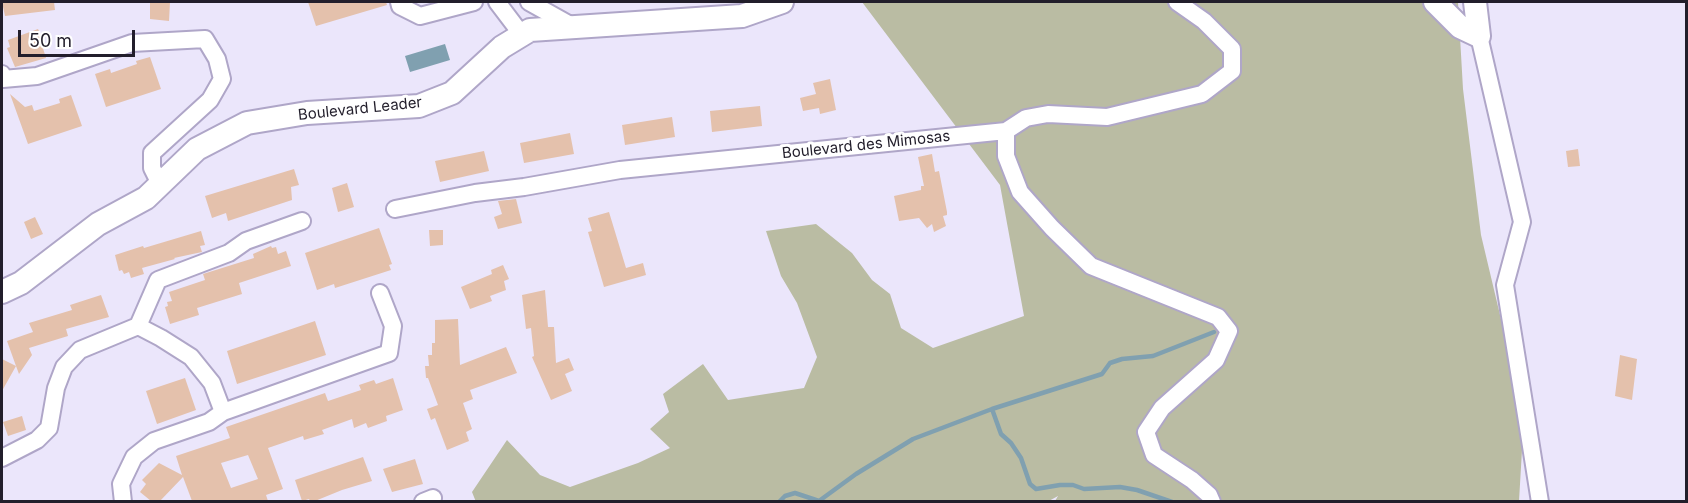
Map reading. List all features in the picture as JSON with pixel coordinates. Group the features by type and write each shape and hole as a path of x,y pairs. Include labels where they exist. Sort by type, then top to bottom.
{"street":[{"path":"399,2 400,6 420,16 474,2"},
{"path":"497,2 516,27 519,37"},
{"path":"529,2 572,26"},
{"name":"Boulevard Leader","path":"11,288 98,224 146,198 197,149 247,123 307,114 419,105 452,93 502,47 530,30 742,16 782,2"},
{"name":"Boulevard des Mimosas","path":"395,209 475,193 620,170 1006,131 1026,118 1048,114 1107,117 1202,94 1232,71 1232,49 1204,21 1177,2"},
{"path":"1435,2 1460,27 1479,36"},
{"path":"1475,2 1479,36 1522,222 1505,285 1540,501"},
{"path":"2,75 3,79 37,76 132,43 205,39 217,59 222,79 210,100 152,153 152,168 160,184"},
{"path":"1006,131 1006,156 1020,192 1052,228 1091,266 1218,317 1229,331 1216,360 1162,408 1146,432 1154,455 1192,480 1209,495 1212,501"},
{"path":"2,458 37,440 49,428 56,388 64,367 80,350 138,326 158,280 228,253 246,241 302,221"},
{"path":"2,305 11,288"},
{"path":"123,501 121,484 134,457 154,441 209,422 223,412 388,353 393,326 380,293"},
{"path":"138,326 191,357 212,383 223,412"}],"green space":[{"path":"862,2 1458,2 1463,89 1481,235 1524,416 1519,501 1055,501 1058,496 1047,502 476,502 472,492 507,440 540,475 570,487 638,463 670,448 650,429 669,412 663,394 703,364 728,400 804,388 817,357 797,303 781,276 766,231 816,224 852,253 872,280 890,294 901,328 933,348 1024,316 1000,185"}],"water":[{"path":"445,44 450,60 410,72 405,56"}],"building":[{"path":"2,2 54,2 55,10 5,16"},
{"path":"150,2 170,2 169,21 150,19"},
{"path":"308,2 386,2 387,5 316,26"},
{"path":"38,29 44,42 41,42 46,58 15,67 7,48 10,47 8,40"},
{"path":"150,57 161,89 106,107 95,74 110,69 111,73"},
{"path":"830,79 836,110 820,114 819,108 803,111 800,98 816,94 813,83"},
{"path":"10,94 25,107 32,105 34,111 60,103 59,99 71,95 82,126 28,144"},
{"path":"760,106 762,126 712,132 710,111"},
{"path":"672,117 675,137 625,145 622,125"},
{"path":"570,133 574,154 524,163 520,143"},
{"path":"1578,149 1580,166 1568,167 1566,151"},
{"path":"484,151 489,171 440,182 435,161"},
{"path":"932,154 935,172 939,171 947,212 947,215 943,216 946,226 934,232 932,224 927,228 919,218 899,221 894,196 921,190 921,186 924,186 918,157"},
{"path":"294,169 299,185 291,187 292,200 228,221 226,213 212,218 205,196"},
{"path":"347,183 354,207 338,212 332,188"},
{"path":"516,199 522,223 498,229 494,217 502,214 498,201"},
{"path":"609,212 626,268 643,263 646,275 604,287 588,232 592,231 588,218"},
{"path":"35,217 43,234 31,239 24,222"},
{"path":"379,228 392,264 389,265 391,270 335,288 334,284 317,290 305,253"},
{"path":"429,230 443,230 443,245 430,246"},
{"path":"201,231 205,245 200,246 202,252 142,268 144,274 131,278 129,272 124,274 122,270 119,271 115,255"},
{"path":"271,246 276,247 278,254 286,251 291,266 239,283 242,294 197,308 199,315 170,324 165,307 168,306 167,302 172,301 169,292 205,280 203,274 254,258 253,254"},
{"path":"503,265 509,279 504,281 506,290 490,296 492,301 470,309 461,287 492,274 491,270"},
{"path":"545,290 548,327 554,327 556,363 569,358 574,370 565,374 572,391 551,400 532,357 534,356 531,328 526,329 522,295"},
{"path":"101,295 109,317 66,329 68,336 29,348 32,355 19,374 7,341 33,332 29,323 72,310 70,305"},
{"path":"458,319 460,365 506,347 517,373 470,390 473,399 463,403 472,429 466,432 469,441 447,450 435,418 431,420 427,409 438,405 428,378 426,378 425,366 429,366 428,355 432,355 432,343 435,343 435,320"},
{"path":"315,321 326,355 237,384 227,351"},
{"path":"1620,355 1637,359 1632,400 1615,396"},
{"path":"2,359 16,366 2,391"},
{"path":"185,378 196,410 157,424 146,391"},
{"path":"393,378 403,410 386,416 387,421 368,428 366,423 354,428 352,419 322,430 324,434 304,440 303,436 268,448 283,489 266,495 268,501 192,501 183,477 160,501 151,501 140,492 146,484 142,480 159,463 182,475 176,456 230,438 226,427 325,393 328,401 361,390 359,385 374,380 376,384","holes":["248,455 258,479 231,488 221,463"]},
{"path":"22,416 26,430 8,436 3,422"},
{"path":"363,457 372,481 315,501 309,499 302,501 295,480"},
{"path":"415,459 423,484 392,492 383,469"}],"waterway":[{"path":"779,502 785,496 795,493 819,501 856,474 913,439 992,409 1102,374 1110,363 1122,359 1153,356 1214,332"},
{"path":"992,409 1001,434 1011,443 1021,458 1030,484 1036,489 1060,485 1073,485 1084,489 1120,487 1137,490 1172,502"}]}
